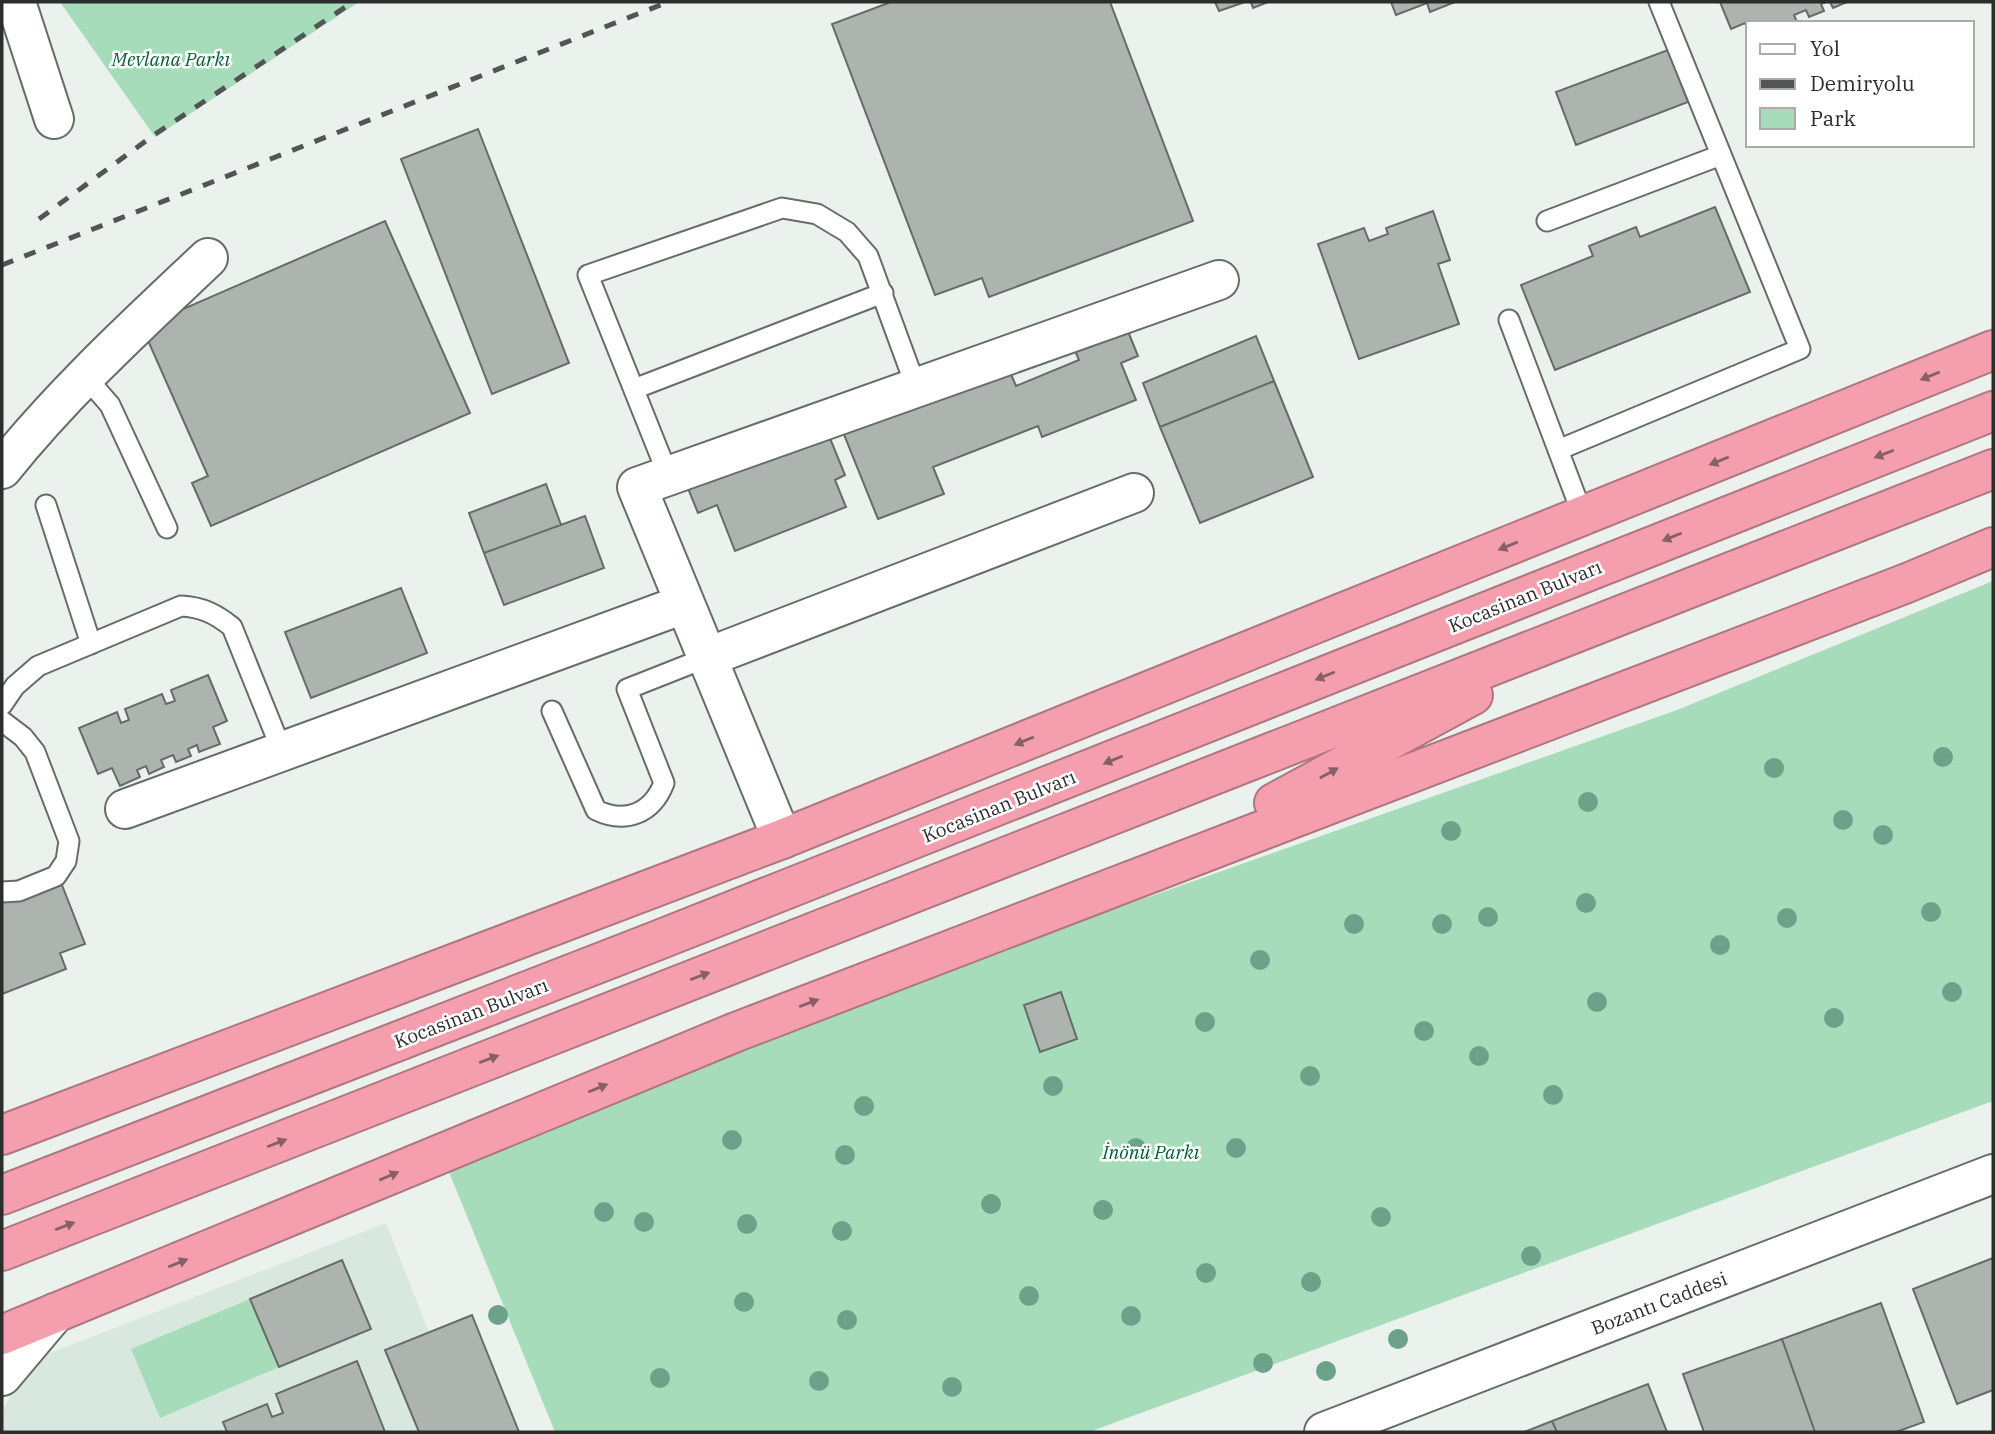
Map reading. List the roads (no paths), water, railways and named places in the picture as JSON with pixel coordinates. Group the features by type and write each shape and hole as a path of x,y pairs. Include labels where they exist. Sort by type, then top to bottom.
{"highway":[{"path":"2,1135 782,839 1993,350"},
{"name":"Kocasinan Bulvarı","path":"2,1195 656,941 1993,411"},
{"path":"2,1251 1993,469"},
{"path":"2,1335 736,1032 1894,588 1993,547"},
{"path":"1080,719 1598,567"},
{"path":"1140,876 1620,615"},
{"path":"2,1147 101,1097"},
{"path":"2,1313 144,1277"}],"street":[{"path":"16,2 54,119"},
{"path":"2,469 84,374 208,258"},
{"path":"782,839 637,487 1219,279"},
{"path":"708,657 1134,493"},
{"path":"125,809 684,604"},
{"name":"Bozantı Caddesi","path":"1324,1432 1993,1174"},
{"path":"2,1376 55,1313"}],"lane":[{"path":"1558,450 1800,349 1659,2"},
{"path":"1547,221 1721,155"},
{"path":"668,475 588,275 782,208 817,214 848,232 868,256 916,387"},
{"path":"634,389 883,293"},
{"path":"1509,320 1583,516"},
{"path":"84,374 110,405 167,528"},
{"path":"46,505 91,644"},
{"path":"2,705 15,686 38,666 181,606 205,610 232,627 282,751"},
{"path":"552,711 596,810 607,816 631,816 643,812 660,795 664,783 627,689 708,657"},
{"path":"2,721 23,737 34,752 69,841 66,861 56,876 19,891 2,892"}],"railway":[{"path":"39,219 154,135 353,2"},
{"path":"2,265 668,2"}],"park label":[{"name":"Mevlana Parkı","path":"171,59"},
{"name":"İnönü Parkı","path":"1151,1152"}]}
